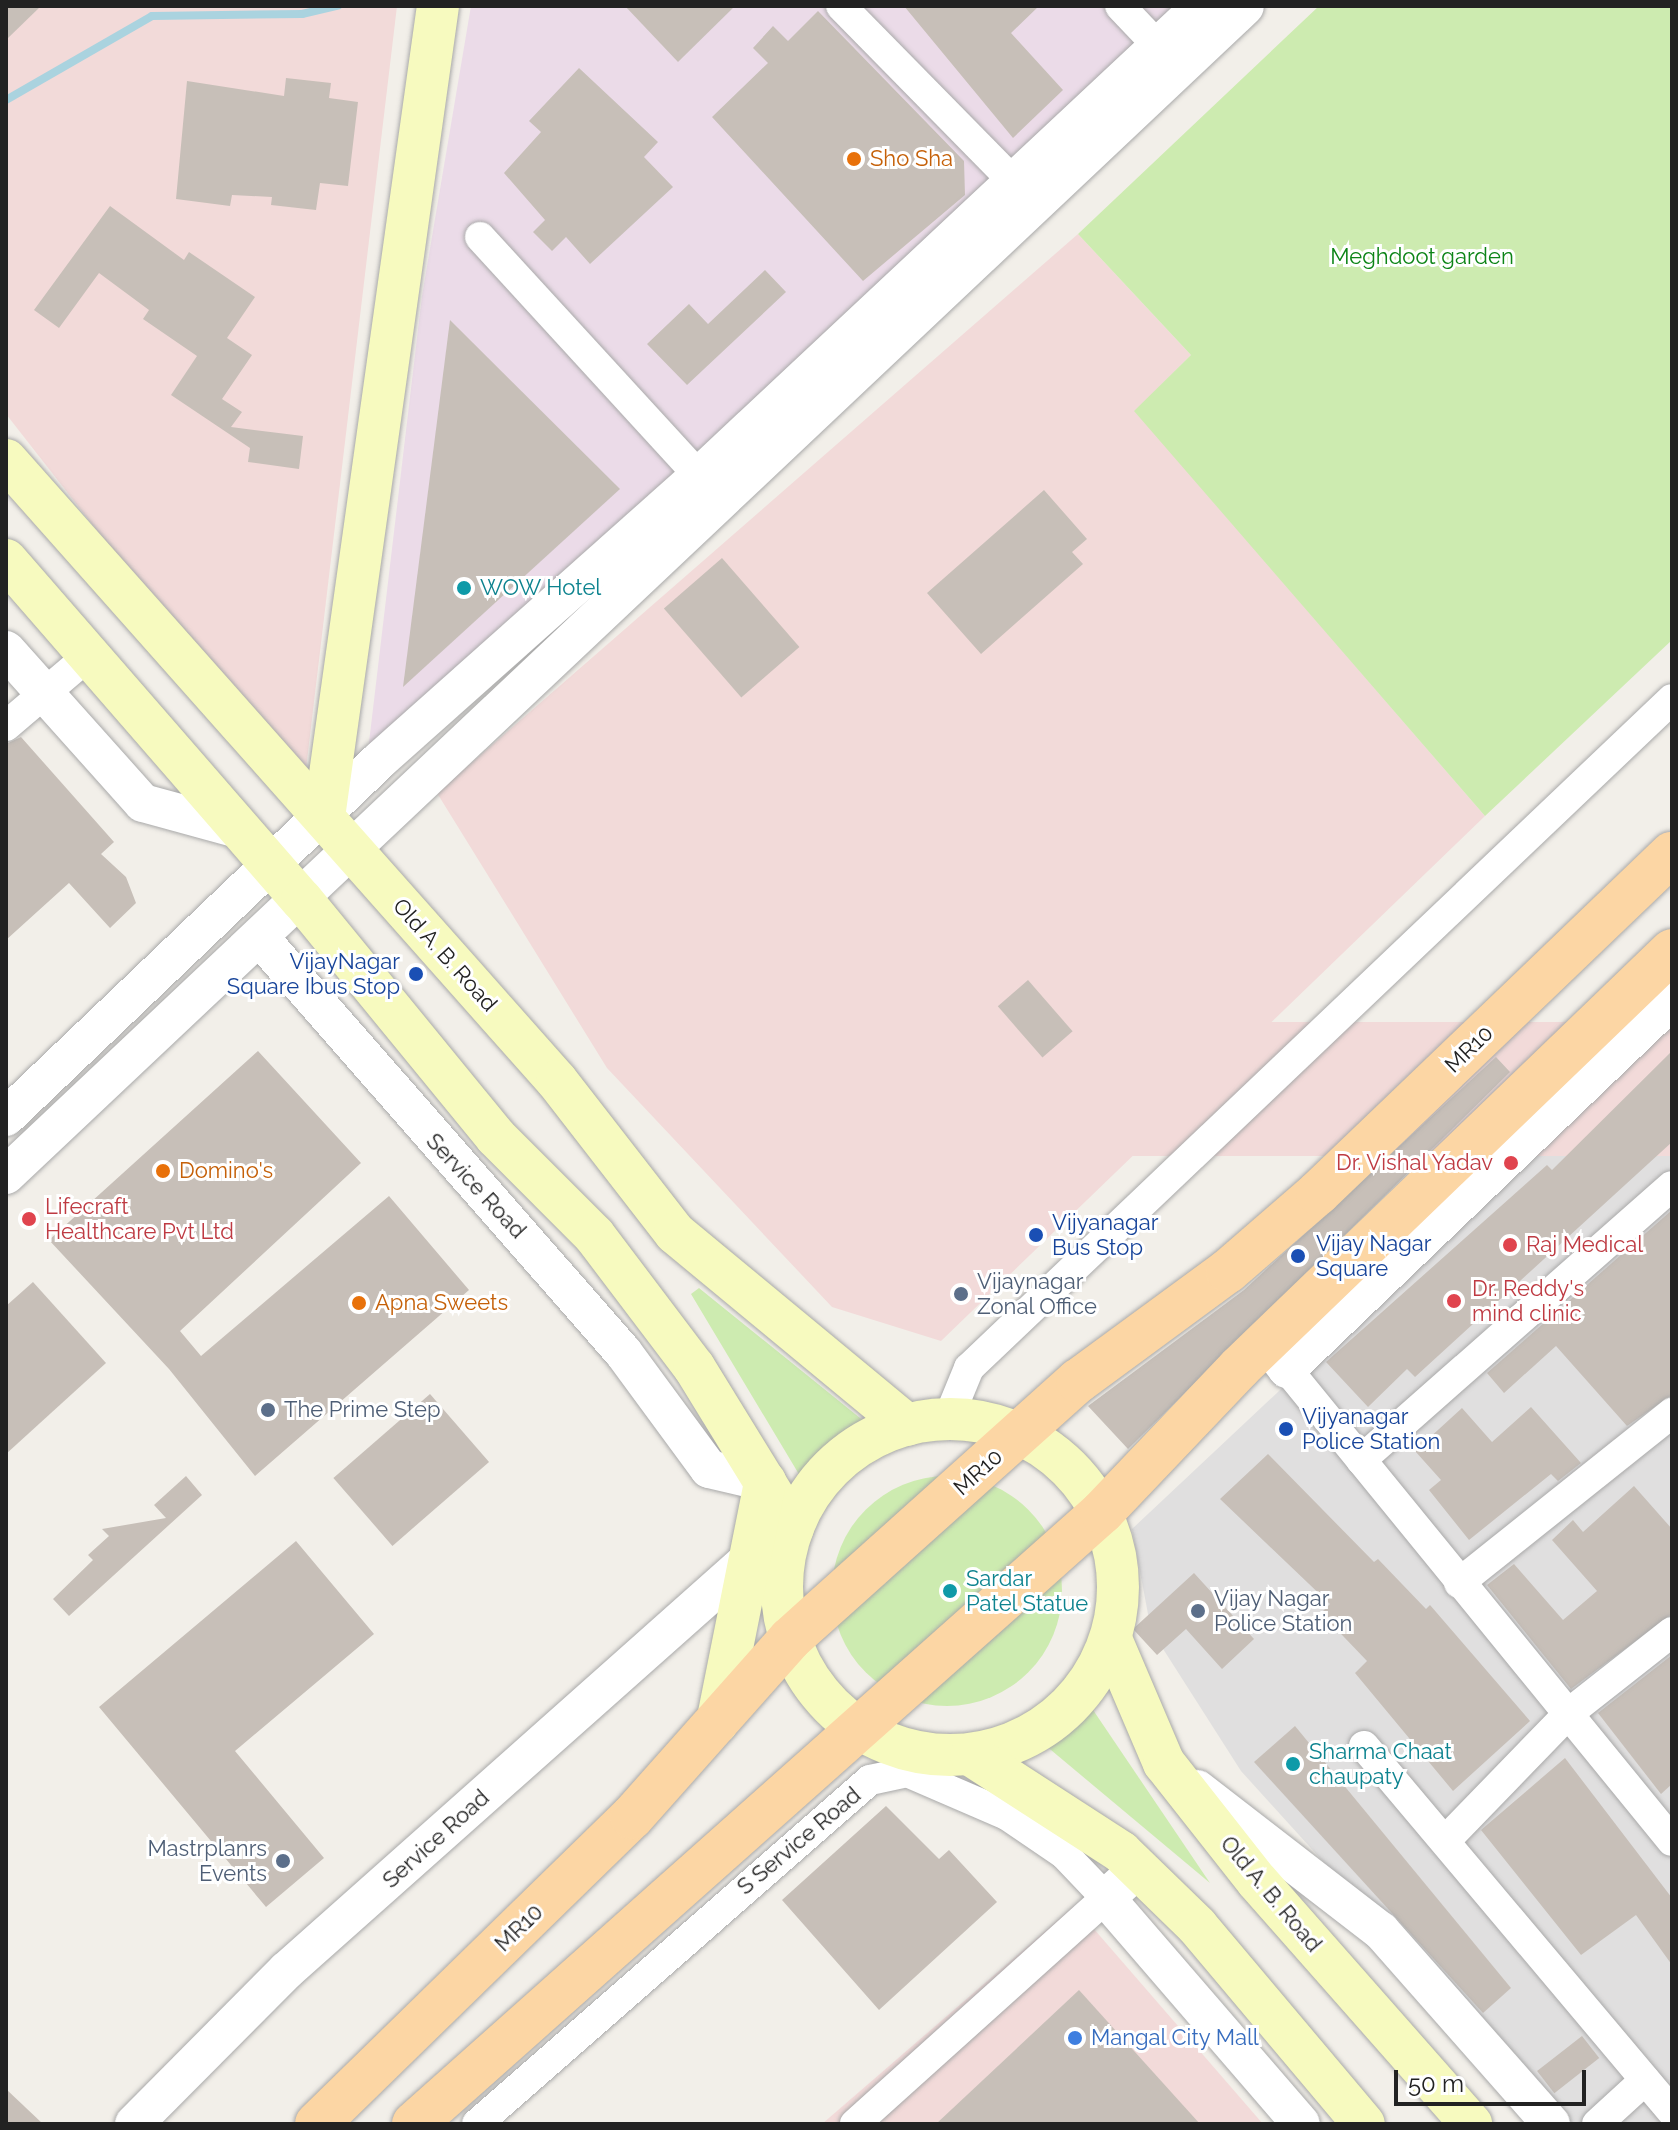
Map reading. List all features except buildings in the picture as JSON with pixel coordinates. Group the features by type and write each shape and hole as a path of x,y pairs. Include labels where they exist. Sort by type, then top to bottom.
{"main road":[{"path":"324,817 438,6"},
{"name":"Old A. B. Road","path":"6,460 557,1081 675,1233 907,1425"},
{"path":"6,560 86,658 302,900 496,1137 594,1235 694,1367 793,1528"},
{"name":"MR10","path":"317,2124 632,1817 790,1639 1078,1381 1228,1271 1318,1193 1672,854"},
{"path":"414,2124 1276,1355 1672,951"},
{"path":"948,1419 1021,1433 1076,1474 1102,1512 1116,1553 1119,1596 1111,1639 1074,1703 1042,1729 971,1755 921,1754 858,1729 822,1697 790,1639 783,1567 793,1528 839,1462 907,1425 948,1419"},
{"path":"717,1723 746,1562 765,1482"},
{"name":"Old A. B. Road","path":"1111,1639 1164,1763 1257,1881 1471,2124"},
{"path":"971,1755 1032,1790 1138,1869 1197,1926 1364,2124"}],"street":[{"path":"841,6 1013,181"},
{"path":"1120,6 1158,46"},
{"path":"6,1117 271,865 699,476 1201,6"},
{"path":"6,1175 261,939 1245,6"},
{"path":"480,237 699,476"},
{"path":"6,650 143,803 238,829"},
{"path":"6,726 86,658"},
{"path":"948,1419 969,1368 1672,699"},
{"name":"Service Road","path":"261,939 623,1352 709,1469 765,1482"},
{"path":"1670,1007 1276,1355 1672,1841"},
{"path":"1361,1460 1672,1186"},
{"path":"1459,1583 1672,1413"},
{"name":"Service Road","path":"134,2124 286,1971 746,1562"},
{"path":"1446,1840 1569,1713 1672,1632"},
{"path":"1364,1746 1672,2112"},
{"path":"1164,1763 1381,1931 1551,2124"},
{"name":"S Service Road","path":"477,2124 870,1780 907,1772 1007,1815 1064,1854 1106,1898 1301,2124"},
{"path":"855,2124 1138,1869"},
{"path":"1597,2124 1645,2080"}],"shaded area":[{"path":"6,6 397,6 303,794 6,414"},
{"path":"471,6 1182,6 606,546 368,751 422,296"},
{"path":"1078,234 1191,355 1135,411 1485,816 941,1341 832,1307 607,1068 437,793"},
{"path":"986,1022 1672,1022 1672,1156 986,1156"},
{"path":"1672,1022 1672,2124 1561,2124 1241,1771 1151,1630 1132,1529"},
{"path":"1074,1906 1263,2124 822,2124"}],"green space":[{"name":"Meghdoot garden","path":"1319,6 1672,6 1672,640 1485,816 1134,411 1191,355 1078,234"},
{"path":"699,1288 865,1422 829,1444 800,1476 691,1294"},
{"path":"947,1476 991,1485 1028,1510 1053,1547 1062,1591 1053,1635 1028,1672 991,1697 947,1706 903,1697 866,1672 841,1635 832,1591 841,1547 866,1510 903,1485"},
{"path":"1089,1704 1210,1883 1045,1745"}],"waterway":[{"path":"6,100 152,16 302,14 338,6"}],"place":[{"name":"Sho Sha","path":"854,159"},
{"name":"WOW Hotel","path":"464,588"},
{"name":"VijayNagar Square Ibus Stop","path":"416,974"},
{"name":"Dr. Vishal Yadav","path":"1511,1163"},
{"name":"Domino's","path":"163,1171"},
{"name":"Lifecraft Healthcare Pvt Ltd","path":"29,1219"},
{"name":"Vijyanagar Bus Stop","path":"1036,1235"},
{"name":"Raj Medical","path":"1510,1245"},
{"name":"Vijay Nagar Square","path":"1298,1256"},
{"name":"Vijaynagar Zonal Office","path":"961,1294"},
{"name":"Dr. Reddy's mind clinic","path":"1454,1301"},
{"name":"Apna Sweets","path":"359,1303"},
{"name":"The Prime Step","path":"268,1410"},
{"name":"Vijyanagar Police Station","path":"1286,1429"},
{"name":"Sardar Patel Statue","path":"950,1591"},
{"name":"Vijay Nagar Police Station","path":"1198,1611"},
{"name":"Sharma Chaat chaupaty","path":"1293,1764"},
{"name":"Mastrplanrs Events","path":"283,1861"},
{"name":"Mangal City Mall","path":"1075,2038"}]}
